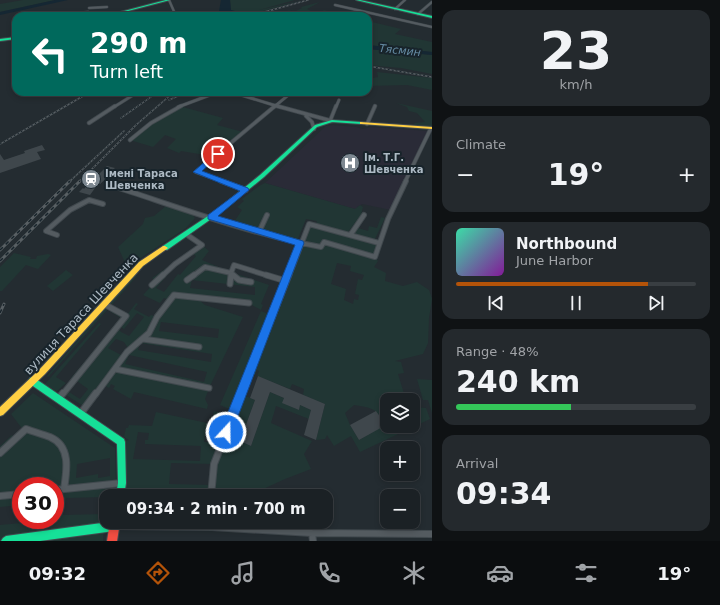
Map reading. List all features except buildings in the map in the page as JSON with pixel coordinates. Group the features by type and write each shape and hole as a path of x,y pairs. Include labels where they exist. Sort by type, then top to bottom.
{"main road":[{"path":"122,12 169,0"},
{"path":"356,0 432,17"},
{"path":"0,40 12,38"},
{"path":"331,121 432,128"},
{"name":"вулиця Тараса Шевченка","path":"0,412 33,381 141,264 211,217 246,190 321,123 331,121"},
{"path":"33,381 122,442 121,489"},
{"path":"6,541 99,526"},
{"path":"112,541 114,529"}],"street":[{"path":"169,0 174,12"},
{"path":"395,9 405,0"},
{"path":"418,14 432,2"},
{"path":"335,5 366,12"},
{"path":"89,8 107,7"},
{"path":"372,13 432,27"},
{"path":"89,123 132,96"},
{"path":"130,140 144,127 161,115 177,107 207,96"},
{"path":"244,96 305,115 331,121 339,100"},
{"path":"246,190 196,172 287,96"},
{"path":"367,124 375,106"},
{"path":"305,115 310,118 314,129"},
{"path":"113,186 259,232 321,247 324,242 375,257 388,220 432,128"},
{"path":"57,235 46,231 70,210 89,200 103,204"},
{"path":"259,232 267,215"},
{"path":"351,234 364,215"},
{"path":"212,489 214,464 300,243 309,224 351,234 379,243"},
{"path":"147,283 152,285 175,264 202,245 186,234"},
{"path":"230,284 231,273 234,265 286,281"},
{"path":"187,280 205,267 231,273 239,280 251,282"},
{"path":"81,413 128,351 149,333 157,317 174,295 249,303"},
{"path":"59,398 126,316 104,304"},
{"path":"143,339 199,347"},
{"path":"115,369 209,388"},
{"path":"0,453 26,429 56,440 64,449 67,459 64,489 122,483"},
{"path":"0,496 12,495"},
{"path":"262,529 312,533 432,534"},
{"path":"312,533 313,541"}],"shaded area":[{"name":"Ім. Т.Г. Шевченка","path":"333,125 363,129 371,127 429,131 391,210 362,204 355,209 265,183 326,126"}],"green space":[{"path":"23,0 55,0 0,12 0,4"},
{"path":"230,0 295,0 259,10 303,0 260,12 235,12 231,10"},
{"path":"320,2 307,9 313,12 294,12 302,8 301,7"},
{"path":"324,10 332,12 320,12"},
{"path":"372,22 401,29 395,34 432,42 432,52 372,45"},
{"path":"372,49 432,55 432,74 401,68 372,65"},
{"path":"377,72 432,78 432,90 407,85 372,86 372,78 378,77"},
{"path":"396,103 432,111 432,128 415,127 414,123 425,122 417,113 409,111 407,107"},
{"path":"179,106 223,118 217,125 243,132 218,154 215,152 211,156 181,151 179,153 167,148 176,139 165,135 153,147 130,140 153,120"},
{"path":"265,183 355,209 360,205 363,207 361,215 348,232 316,224 317,221 306,219 297,241 234,222 242,210 237,207 244,201 242,199"},
{"path":"166,206 192,214 195,218 186,228 127,267 118,247 143,224 145,218 154,216"},
{"path":"381,217 385,218 374,241 379,243 375,257 378,261 374,267 386,273 385,281 403,286 417,282 429,290 432,299 429,318 428,343 423,354 395,361 401,362 404,373 398,374 404,393 380,393 380,417 370,408 354,405 345,413 359,440 380,428 380,433 400,433 383,441 380,441 380,443 360,452 351,436 334,446 327,435 325,439 316,440 325,404 303,395 304,389 292,384 290,389 257,376 259,371 257,370 255,375 249,373 241,394 255,400 240,441 251,446 270,392 284,398 283,403 299,410 300,405 311,410 309,419 276,406 271,423 312,441 304,454 311,469 263,489 121,489 121,442 129,440 124,437 126,428 128,428 129,425 152,426 156,412 207,423 204,442 222,442 226,433 218,431 219,426 211,424 214,411 226,414 222,426 228,428 234,411 220,405 261,311 271,315 309,227 313,226 354,235 358,228 368,231 369,226 377,228","holes":["337,263 351,266 350,271 364,275 362,280 358,279 355,294 359,295 358,300 354,299 353,304 344,300 346,289 331,284","138,432 149,433 148,440 145,440 145,444 201,446 200,461 133,459","171,463 213,464 211,485 169,484"]},
{"path":"203,246 209,251 202,260 228,271 269,285 261,304 263,305 261,310 248,303 199,300 205,305 243,317 210,386 205,399 208,405 207,409 134,392 131,399 113,389 115,386 111,384 109,388 102,384 85,407 63,393 66,390 80,399 88,389 77,381 74,384 71,378 121,318 111,312 113,311 122,316 124,319 136,303 138,304 134,309 149,317 151,315 154,316 157,312 160,313 166,306 163,304 167,299 164,298 160,303 143,295 156,281 152,278 185,255 156,288 164,292 178,274 180,275 196,256 193,254","holes":["192,280 255,287 255,295 190,288","137,313 144,317 129,336 121,332 117,327 119,326 124,329","161,322 219,329 218,338 159,331","116,339 124,342 128,348 134,351 125,351 121,355 108,348","140,343 212,354 211,362 138,350","129,355 207,372 204,382 125,364"]},
{"path":"14,253 31,257 30,259 36,259 37,256 48,254 51,255 38,269 26,265 2,291 0,291 0,267"},
{"path":"66,270 73,275 53,291 47,286"},
{"path":"134,275 137,276 48,377 47,376"},
{"path":"99,323 101,324 56,377 66,383 56,392 44,385"},
{"path":"417,379 432,380 432,413 428,400 423,400"},
{"path":"33,393 115,448 115,489 99,489 99,497 66,498 64,509 64,477 12,477 12,506 0,507 0,446 12,435 15,439 24,431 11,414","holes":["110,458 110,476 98,478 98,474 76,478 77,464"]},
{"path":"420,408 426,408 430,419 420,424"},
{"path":"99,514 99,529 104,529 103,541 0,541 0,525 12,524 12,529 64,529 64,515"}],"water":[{"path":"55,0 68,0 0,15 0,12"},
{"path":"221,0 230,0 231,10 239,12 219,12"},
{"name":"Тясмин","path":"372,45 432,52 432,55 372,49"}],"railway":[{"path":"264,12 308,0"},
{"path":"372,67 432,77"},
{"path":"0,144 83,96"},
{"path":"121,118 152,96"},
{"path":"0,261 136,125 169,96"},
{"path":"169,100 178,96"},
{"path":"69,182 124,131"},
{"path":"0,250 70,181"},
{"path":"0,313 4,304"}],"traffic: fast":[{"path":"122,12 169,0"},
{"path":"357,0 432,17"},
{"path":"0,40 12,38"},
{"path":"165,248 219,211 262,176 316,126 332,121 361,123"},
{"path":"33,381 121,442 121,489"},
{"path":"6,541 99,528"}],"traffic: slow":[{"path":"361,123 432,128"},
{"path":"0,412 42,372 141,264 165,248"}],"traffic: jam":[{"path":"112,541 114,529"}],"place":[{"name":"Ім. Т.Г. Шевченка","path":"350,163"},
{"name":"Імені Тараса Шевченка","path":"91,179"}],"route":[{"path":"218,154 196,172 246,190 211,217 300,243 226,432"}]}
